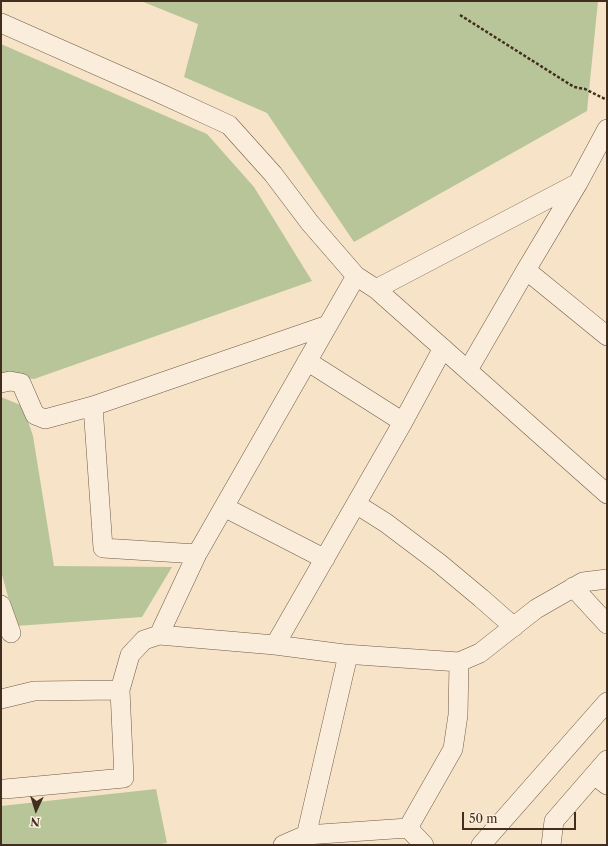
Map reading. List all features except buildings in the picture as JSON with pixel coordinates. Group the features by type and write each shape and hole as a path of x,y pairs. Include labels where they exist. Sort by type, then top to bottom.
{"street":[{"path":"1,23 229,125 273,174 310,223 356,276 376,289 607,494"},
{"path":"468,370 578,183 607,129"},
{"path":"376,289 578,183"},
{"path":"526,270 607,336"},
{"path":"159,635 196,554 356,276"},
{"path":"1,383 10,381 21,384 35,415 45,420 94,406 328,325"},
{"path":"276,645 403,422 443,348"},
{"path":"307,361 403,422"},
{"path":"94,406 103,548 196,554"},
{"path":"356,504 386,523 439,562 514,627"},
{"path":"224,507 325,559"},
{"path":"5,789 124,778 120,690 130,655 144,640 159,635 276,645 348,655 459,662 480,653 536,609 573,587 583,582 607,579"},
{"path":"573,587 607,624"},
{"path":"1,605 11,633"},
{"path":"305,840 348,655"},
{"path":"408,828 453,749 458,715 459,662"},
{"path":"1,699 34,691 120,690"},
{"path":"481,845 607,702"},
{"path":"551,845 554,821 600,780 607,760"},
{"path":"283,845 305,840 408,828"},
{"path":"408,828 424,845"}],"path":[{"path":"460,16 574,88 585,89 607,100"}],"green space":[{"path":"141,1 598,1 587,111 354,242 267,113 184,77 198,24"},
{"path":"1,44 207,134 254,187 312,281 34,379 8,376 1,378"},
{"path":"1,397 23,406 33,436 54,566 172,567 142,617 16,626 1,571"},
{"path":"156,789 167,843 154,845 1,845 1,806"}]}
